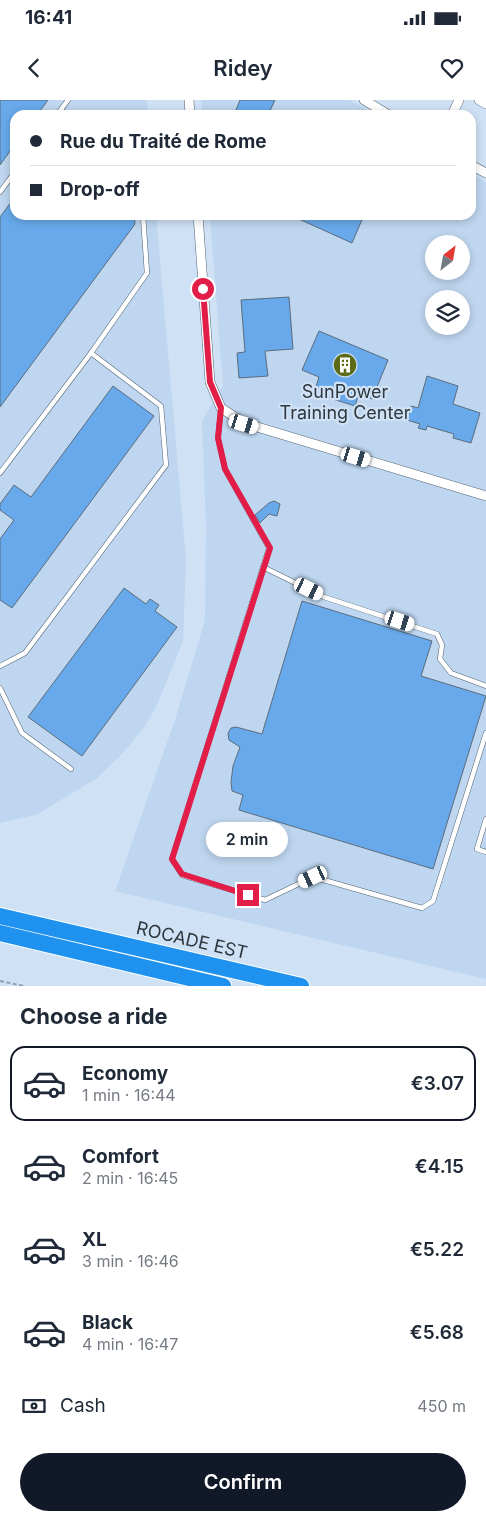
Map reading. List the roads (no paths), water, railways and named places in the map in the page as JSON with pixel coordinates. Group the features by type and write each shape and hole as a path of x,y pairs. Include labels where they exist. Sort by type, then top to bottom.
{"highway":[{"name":"ROCADE EST","path":"0,916 301,986"},
{"path":"0,933 223,986"},
{"path":"0,942 219,986"}],"street":[{"path":"364,100 381,110"},
{"path":"479,100 486,104"},
{"path":"198,220 210,382 221,408 244,424 486,496"}],"lane":[{"path":"61,110 68,100"},
{"path":"0,192 10,179"},
{"path":"0,473 91,354 147,273 143,220"},
{"path":"0,666 25,654 166,465 161,406 91,354"},
{"path":"221,408 218,438 225,469 270,548 172,859 182,874 264,900 313,877 422,908 433,901 486,733"},
{"path":"264,567 324,597 438,634 442,645 440,659 451,673 486,686"},
{"path":"0,688 22,733 71,769"},
{"path":"486,820 477,849 486,852"}],"place":[{"name":"SunPower Training Center","path":"345,365"}]}
